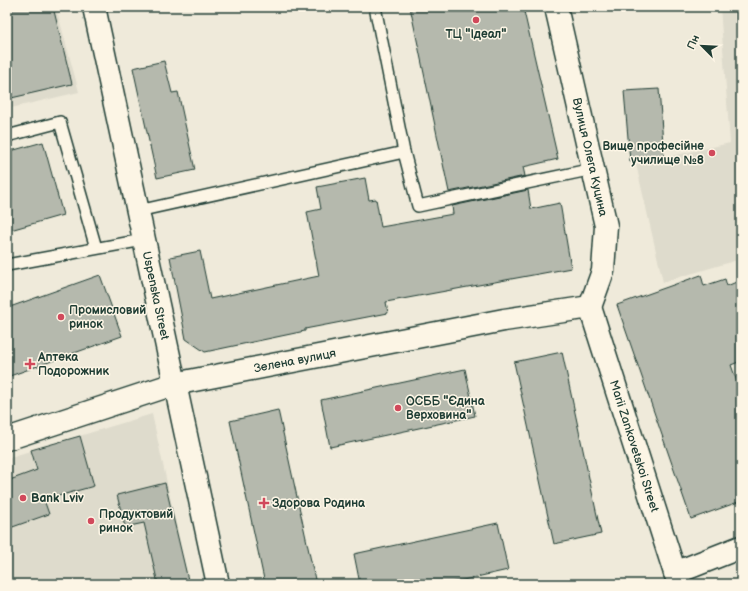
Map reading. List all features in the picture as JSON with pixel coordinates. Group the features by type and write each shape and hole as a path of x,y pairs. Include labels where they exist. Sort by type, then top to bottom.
{"street":[{"name":"Uspenska Street","path":"94,7 218,584"},
{"name":"Вулиця Олега Куцина","path":"556,7 606,226 603,271 590,307"},
{"name":"Зелена вулиця","path":"7,439 174,384 504,320 590,307"},
{"name":"Marii Zankovetskoi Street","path":"590,307 677,579"},
{"path":"677,579 741,547"}],"lane":[{"path":"375,7 404,152 418,206 593,169"},
{"path":"7,136 60,122 96,248"},
{"path":"138,211 404,152"},
{"path":"7,265 143,240"}],"shaded area":[{"path":"7,7 56,7 79,92 7,109"},
{"name":"Вище професійне училище №8","path":"720,7 741,7 741,259 663,282 636,164 730,143"},
{"name":"Продуктовий ринок","path":"152,414 189,584 7,584 7,458"}],"building":[{"path":"7,7 53,7 72,84 7,99"},
{"path":"410,7 523,7 558,159 523,167 525,176 449,192"},
{"path":"164,61 172,93 178,92 195,170 157,178 133,68"},
{"path":"659,89 664,158 630,161 624,91"},
{"path":"43,142 63,215 7,231 7,152"},
{"path":"365,178 369,200 376,199 381,227 453,214 452,206 528,190 531,209 560,203 571,268 386,302 388,313 305,329 305,331 205,352 186,339 170,257 200,251 210,299 319,276 307,212 321,209 317,187"},
{"name":"Промисловий ринок","path":"100,275 122,336 7,377 7,308"},
{"path":"701,275 704,286 725,279 727,286 741,280 741,361 731,365 741,393 741,501 691,519 617,305"},
{"path":"562,352 601,534 554,544 514,362"},
{"name":"ОСББ \"Єдина Верховина\"","path":"465,369 475,416 330,447 321,400"},
{"path":"278,410 316,584 265,584 230,421"},
{"path":"80,436 94,486 44,500 49,514 7,529 7,481 37,470 31,450"},
{"path":"165,483 189,584 158,584 144,523 125,527 117,495"},
{"path":"498,523 508,570 445,584 360,584 354,554"}],"place":[{"name":"ТЦ \"Ідеал\"","path":"476,20"},
{"name":"Вище професійне училище №8","path":"712,153"},
{"name":"Промисловий ринок","path":"61,317"},
{"name":"Аптека Подорожник","path":"30,364"},
{"name":"ОСББ \"Єдина Верховина\"","path":"398,408"},
{"name":"Bank Lviv","path":"23,498"},
{"name":"Здорова Родина","path":"264,503"},
{"name":"Продуктовий ринок","path":"91,521"}]}
